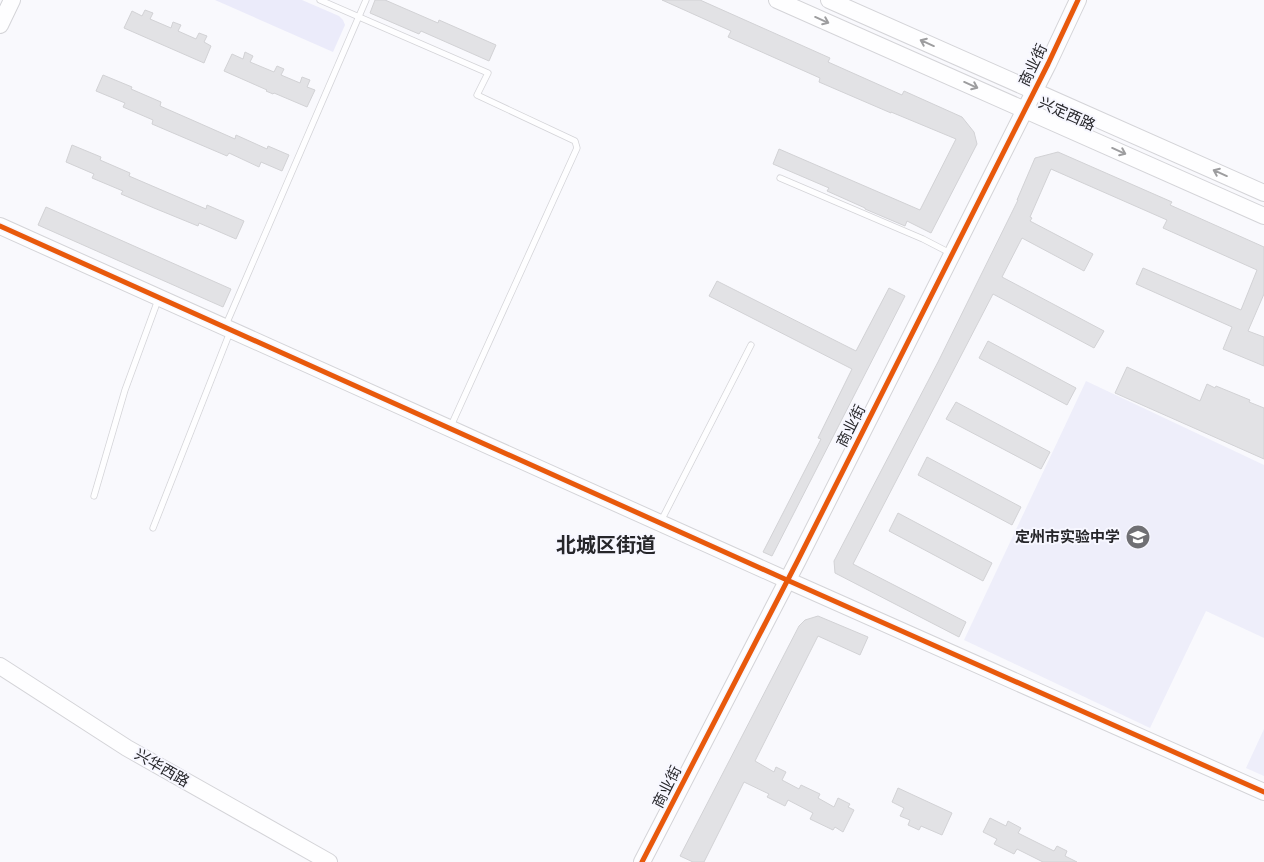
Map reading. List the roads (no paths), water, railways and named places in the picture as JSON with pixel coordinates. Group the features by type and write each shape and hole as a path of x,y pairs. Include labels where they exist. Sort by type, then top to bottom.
{"street":[{"path":"0,25 12,0"},
{"name":"兴定西路","path":"777,0 1264,216"},
{"name":"兴定西路","path":"829,0 1264,193"},
{"name":"商业街","path":"642,862 952,254 1078,0"},
{"path":"0,226 1264,792"},
{"name":"兴华西路","path":"0,666 127,748 329,862"}],"lane":[{"path":"320,0 488,73 477,95 575,141 577,148 450,428"},
{"path":"153,528 228,329 366,0"},
{"path":"780,178 923,239 952,254"},
{"path":"94,496 125,390 159,298"},
{"path":"660,523 751,345"}],"place":[{"name":"定州市实验中学","path":"1138,537"}],"district":[{"name":"北城区街道","path":"606,545"}]}
